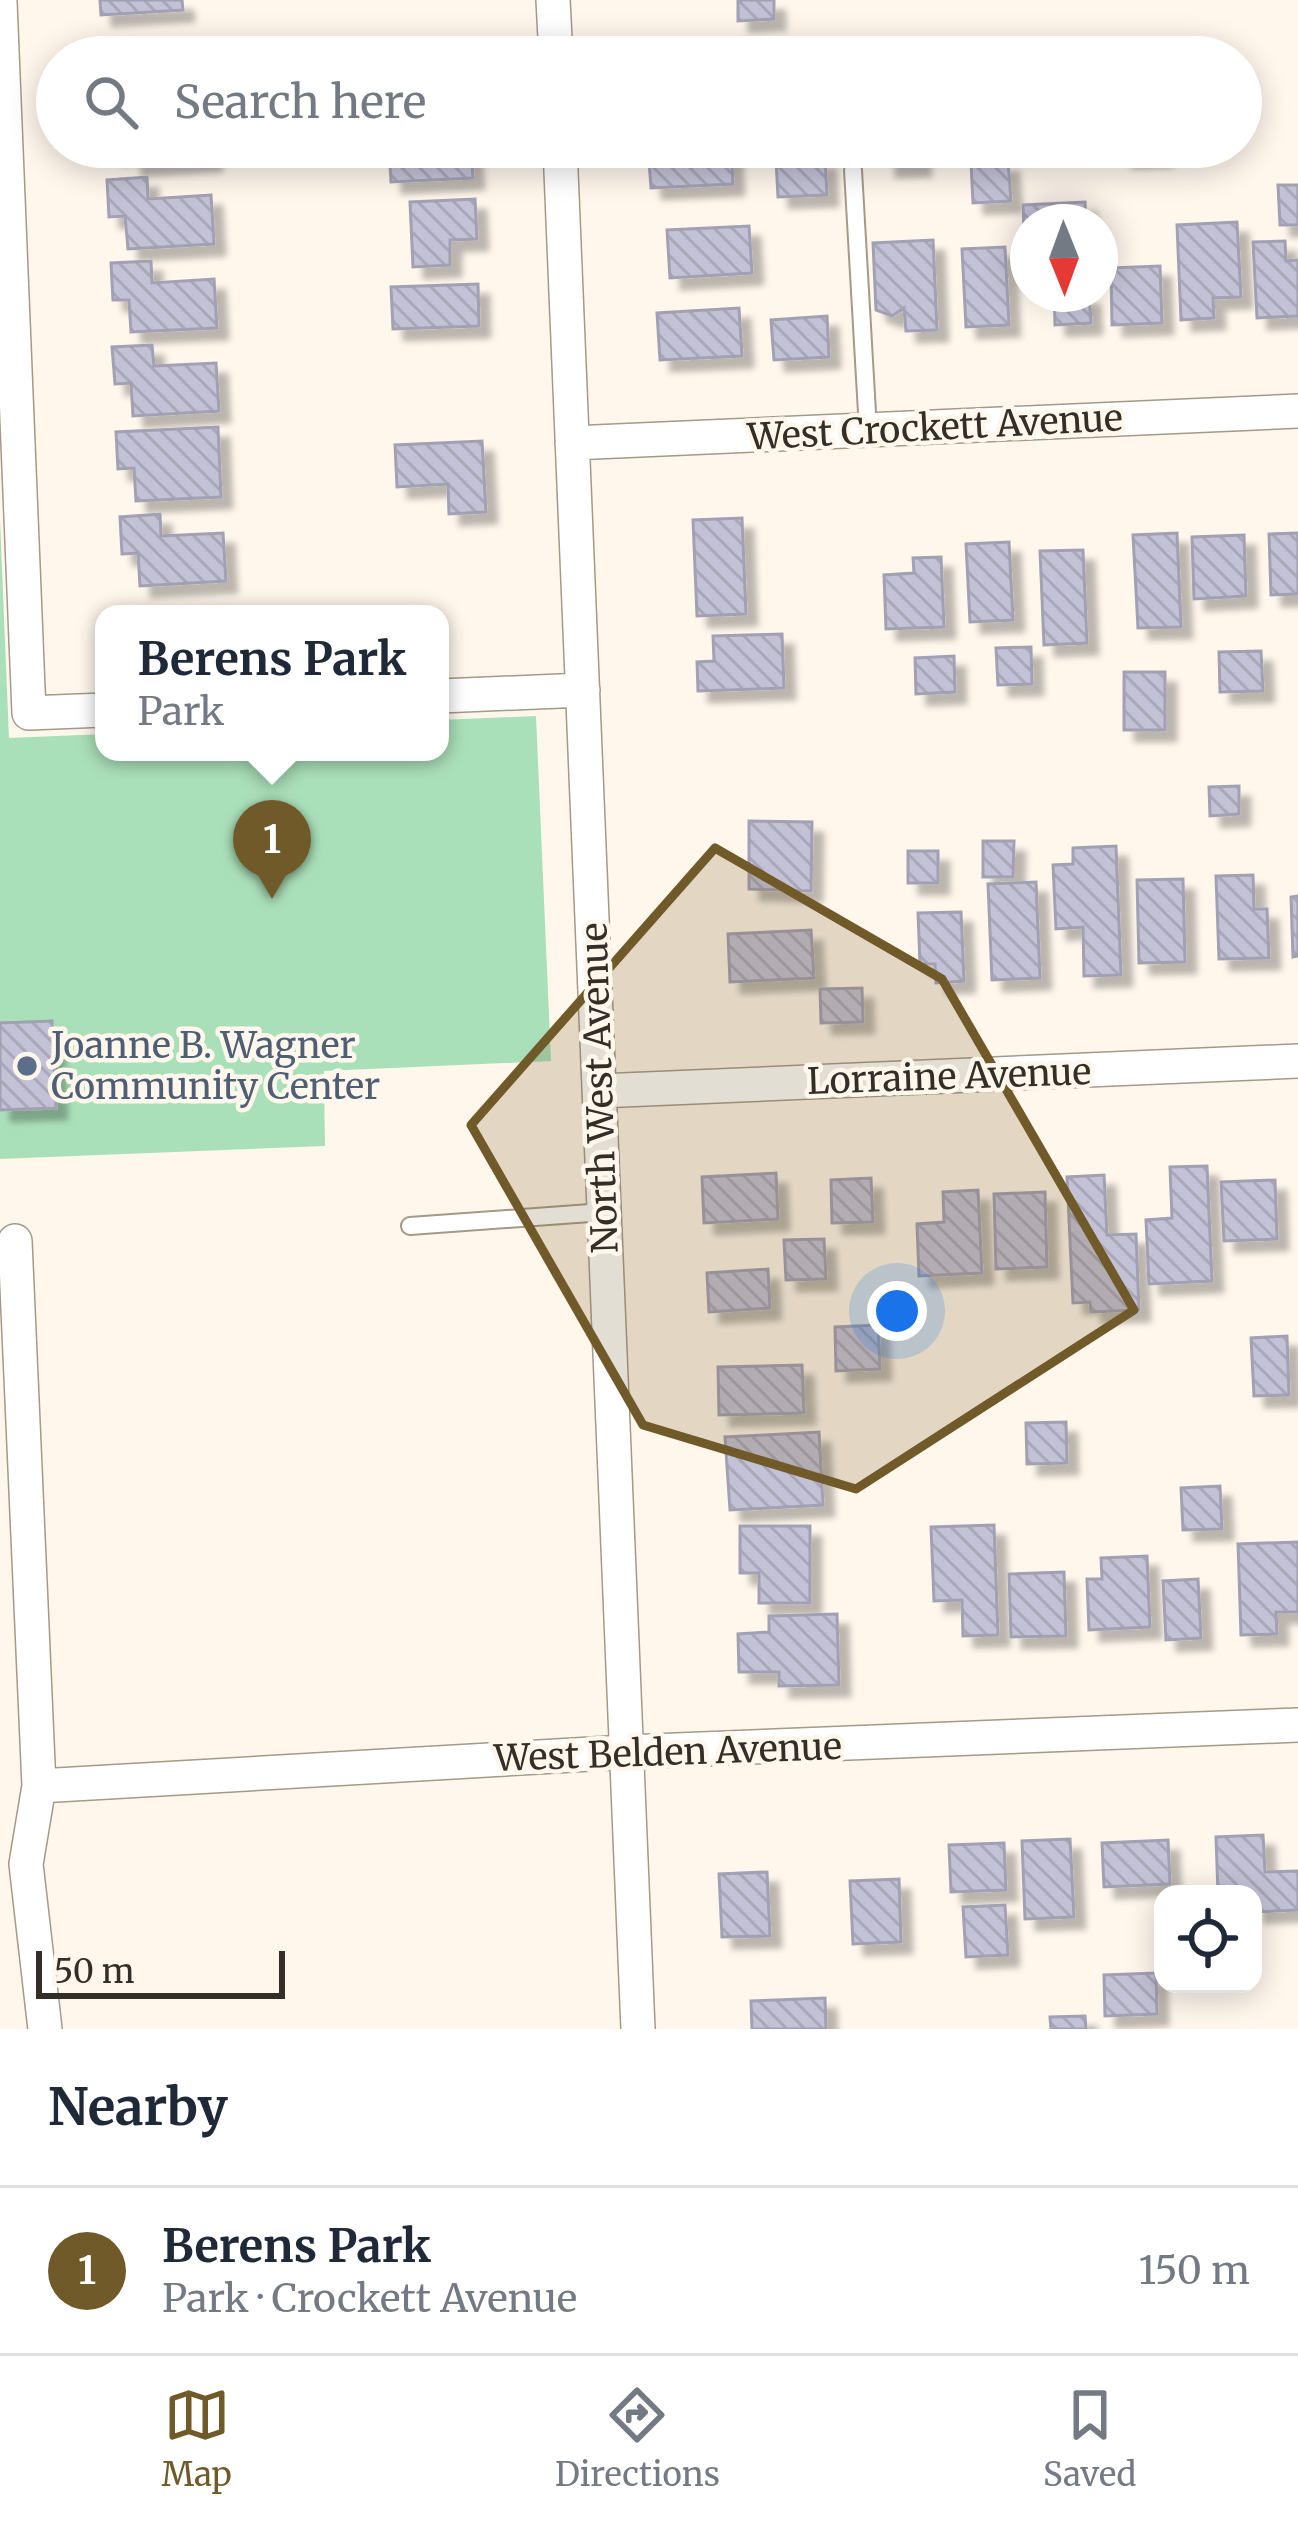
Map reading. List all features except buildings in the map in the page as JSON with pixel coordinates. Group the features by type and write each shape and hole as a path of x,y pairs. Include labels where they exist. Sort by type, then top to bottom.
{"street":[{"path":"554,0 555,36"},
{"path":"0,2 29,713 95,710"},
{"name":"North West Avenue","path":"561,168 638,2029"},
{"name":"West Crockett Avenue","path":"572,443 1298,411"},
{"path":"449,696 583,690"},
{"name":"Lorraine Avenue","path":"599,1091 1298,1061"},
{"path":"15,1241 39,1786 26,1864 45,2029"},
{"name":"West Belden Avenue","path":"39,1786 626,1751 1298,1725"}],"lane":[{"path":"854,170 868,430"},
{"path":"410,1226 604,1212"}],"highlighted area":[{"path":"715,848 942,979 1134,1310 856,1489 643,1425 471,1125"}],"green space":[{"path":"0,520 9,738 95,734 95,761 449,761 449,720 536,716 551,1061 324,1071 325,1146 0,1159"}],"place":[{"name":"Berens Park","path":"272,899"},
{"name":"Joanne B. Wagner Community Center","path":"27,1066"}]}
